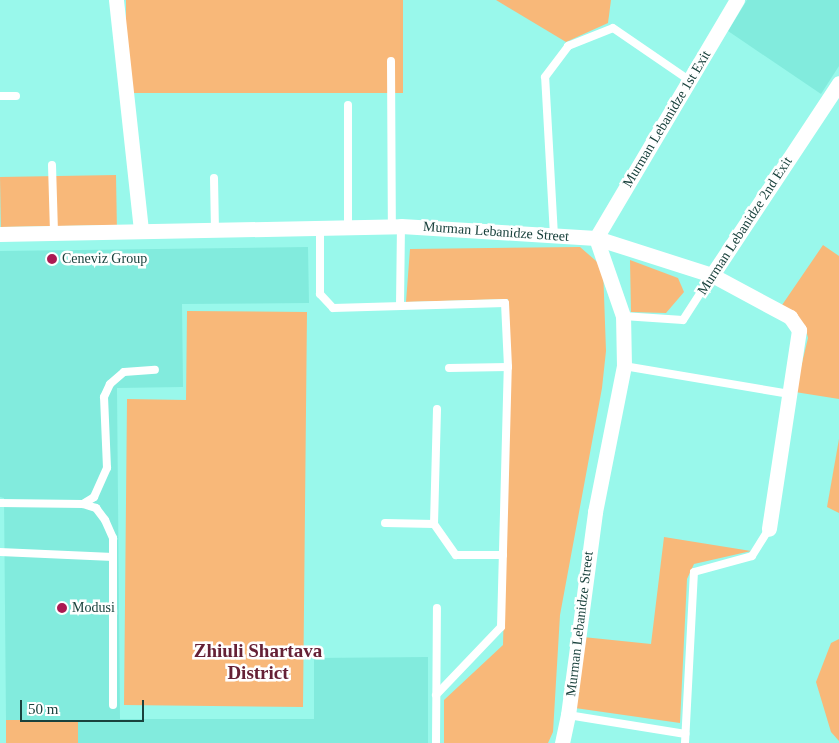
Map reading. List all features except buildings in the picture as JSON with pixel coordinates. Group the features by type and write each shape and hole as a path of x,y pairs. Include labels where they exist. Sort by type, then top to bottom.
{"street":[{"path":"116,0 141,230"},
{"name":"Murman Lebanidze 1st Exit","path":"596,238 737,0"},
{"name":"Murman Lebanidze 2nd Exit","path":"712,275 839,83"},
{"name":"Murman Lebanidze Street","path":"0,234 396,226 596,238 623,316 624,366 595,512 568,715 562,743"},
{"path":"596,238 712,275 796,323 800,336 769,530"}],"lane":[{"path":"554,236 546,77 568,46 613,28 689,80"},
{"path":"391,60 400,306"},
{"path":"0,96 16,96"},
{"path":"348,105 348,227"},
{"path":"52,165 54,232"},
{"path":"214,178 215,229"},
{"path":"320,227 320,294 333,308 505,303 508,367 501,628 436,695"},
{"name":"Murman Lebanidze 2nd Exit","path":"623,316 683,320 712,275"},
{"path":"624,366 790,394"},
{"path":"449,368 508,367"},
{"path":"83,504 94,496 107,468 104,398 110,384 124,372 155,370"},
{"path":"436,409 434,524 456,555 503,555"},
{"path":"0,503 83,504 96,508 105,520 113,538 113,705"},
{"path":"385,523 434,524"},
{"path":"568,715 685,739 694,572 752,556 769,530"},
{"path":"0,552 113,557"},
{"path":"436,608 436,743"}],"shaded area":[{"path":"126,0 403,0 403,93 126,93"},
{"path":"496,0 611,0 608,23 566,42"},
{"path":"747,0 839,0 839,66 821,94 728,31"},
{"path":"116,175 117,225 1,227 0,177"},
{"path":"823,245 839,256 839,399 795,392 808,338 805,326 780,308"},
{"name":"Modusi","path":"308,247 309,303 182,304 183,387 117,388 120,719 314,719 314,658 428,657 428,743 78,743 78,720 6,720 4,498 0,497 0,251"},
{"path":"580,247 603,267 606,351 602,388 560,615 553,732 548,743 444,743 444,700 503,645 510,361 508,299 406,302 410,249"},
{"path":"630,260 678,278 684,292 666,313 631,312"},
{"path":"187,311 307,312 303,707 124,705 127,399 186,400"},
{"path":"839,439 839,513 827,507"},
{"path":"664,537 751,551 694,564 687,579 680,723 575,708 583,637 651,644"},
{"path":"839,639 839,741 831,732 816,682 831,643"},
{"path":"6,720 78,720 78,743 6,743"}],"place":[{"name":"Ceneviz Group","path":"52,259"},
{"name":"Modusi","path":"62,608"}],"district":[{"name":"Zhiuli Shartava District","path":"258,662"}]}
